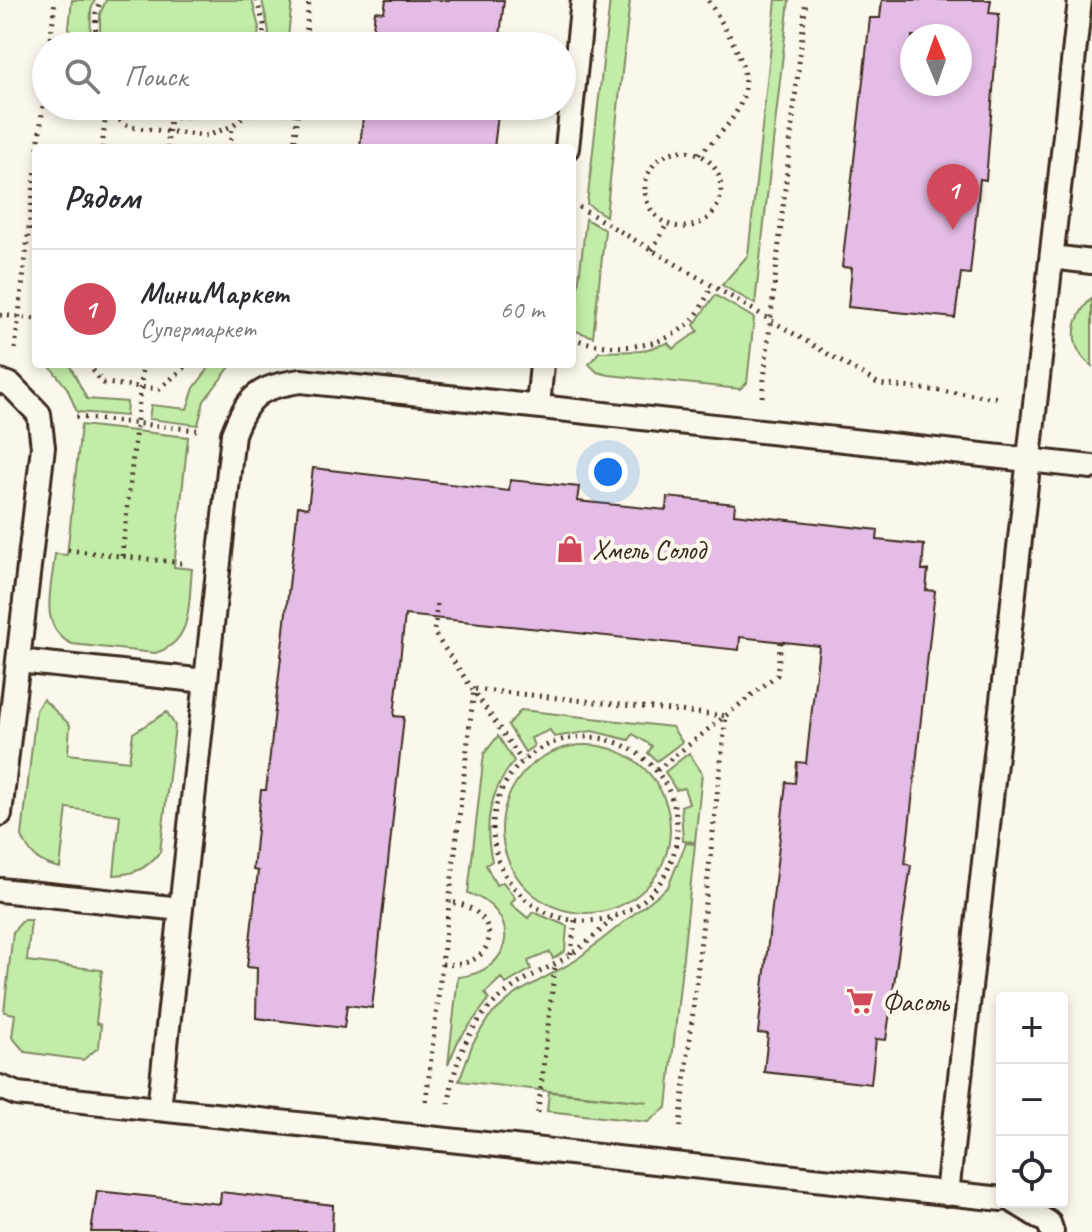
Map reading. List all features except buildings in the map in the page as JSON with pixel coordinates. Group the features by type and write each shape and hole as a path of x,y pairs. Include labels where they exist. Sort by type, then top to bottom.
{"lane":[{"path":"576,65 583,0"},
{"path":"947,1194 1080,0"},
{"path":"567,144 570,120"},
{"path":"1052,257 1092,262"},
{"path":"538,406 542,368"},
{"path":"159,1109 233,434 244,405 269,386 301,381 1092,467"},
{"path":"0,814 43,447 39,414 6,383"},
{"path":"18,661 206,681"},
{"path":"0,890 181,909"},
{"path":"0,1087 17,1094 996,1198"},
{"path":"1025,1208 1049,1223 1052,1232"}],"path":[{"path":"52,32 55,0"},
{"path":"95,32 96,13 101,0"},
{"path":"257,0 264,32"},
{"path":"306,32 309,0"},
{"path":"699,154 723,133 738,111 745,87 743,62 732,35 708,0"},
{"path":"759,430 806,0"},
{"path":"39,144 42,120"},
{"path":"102,144 105,120"},
{"path":"118,120 129,127 207,136 240,120"},
{"path":"167,144 170,120"},
{"path":"294,144 297,120"},
{"path":"230,144 232,126"},
{"path":"679,150 699,154 714,167 721,185 718,204 706,219 687,227 667,224 652,211 645,192 648,173 660,158 679,150"},
{"path":"6,383 19,318 32,203"},
{"path":"576,205 879,384 1035,402"},
{"path":"652,250 667,224"},
{"path":"576,339 610,347 646,345 675,334 697,315 712,286"},
{"path":"0,315 32,319"},
{"path":"91,368 103,383 159,389 184,368"},
{"path":"122,556 143,368"},
{"path":"39,414 233,434"},
{"path":"32,547 218,567"},
{"path":"437,604 434,633 522,761"},
{"path":"657,770 777,675 781,641"},
{"path":"474,689 726,716"},
{"path":"422,1138 474,689"},
{"path":"676,1165 726,716"},
{"path":"594,736 631,748 657,770 676,809 677,847 662,882 633,908 597,921 558,918 525,899 501,868 493,830 500,792 522,761 556,741 594,736"},
{"path":"442,964 460,966 476,961 487,947 489,929 482,914 467,904 449,902"},
{"path":"445,1140 451,1079 466,1039 483,1012 511,988 571,955 621,912"},
{"path":"571,955 575,919"},
{"path":"534,1150 555,965"}],"green space":[{"path":"72,0 95,0 91,10 90,32 69,32"},
{"path":"106,0 252,0 259,28 259,32 100,32 100,14"},
{"path":"262,0 292,0 289,32 269,31"},
{"path":"610,0 630,0 606,216 587,204"},
{"path":"776,0 789,0 755,304 722,285 748,255"},
{"path":"586,219 605,230 593,337 576,331"},
{"path":"715,295 754,318 747,383 740,389 609,375 597,372 589,364 599,352 641,351 668,343 673,349 698,331 694,325"},
{"path":"1092,298 1092,366 1078,350 1075,333 1080,315"},
{"path":"51,368 71,368 87,399 127,402 126,416 77,412 67,388"},
{"path":"209,368 229,368 204,401 198,425 149,419 151,405 187,409 194,388"},
{"path":"81,425 188,437 174,567 192,569 189,608 183,631 177,640 155,653 72,644 61,637 50,617 55,554 67,555"},
{"path":"43,699 70,725 68,754 129,761 133,733 167,712 175,726 160,852 150,863 134,872 114,875 120,815 67,808 60,868 46,864 28,849 22,836 36,710"},
{"path":"521,710 672,727 682,742 657,761 648,753 652,746 633,734 629,740 592,731 554,737 550,730 531,738 534,746 525,752 508,725"},
{"path":"498,736 514,761 494,796 488,833 492,861 486,865 496,885 503,882 515,898 511,904 528,918 533,912 567,926 565,951 553,959 550,952 528,961 531,969 506,984 501,978 485,993 489,999 458,1041 448,1065 458,977 477,973 492,964 501,953 505,940 504,926 497,913 468,893 484,754"},
{"path":"586,745 618,751 645,770 664,797 670,829 664,861 645,888 618,907 586,913 554,907 527,888 508,861 502,829 508,797 527,770 554,751"},
{"path":"689,753 702,773 695,842 683,841 681,806 689,803 684,788 676,790 665,772"},
{"path":"686,843 695,844 667,1107 648,1122 547,1111 549,1092 648,1102 459,1081 473,1043 489,1017 515,994 575,961 668,887"},
{"path":"23,920 31,920 27,961 102,970 96,1023 101,1025 99,1047 83,1060 25,1052 12,1037 15,1014 4,1012 13,932"}],"place":[{"name":"МиниМаркет","path":"953,230"},
{"name":"Хмель Солод","path":"570,549"},
{"name":"Фасоль","path":"860,1001"}]}
